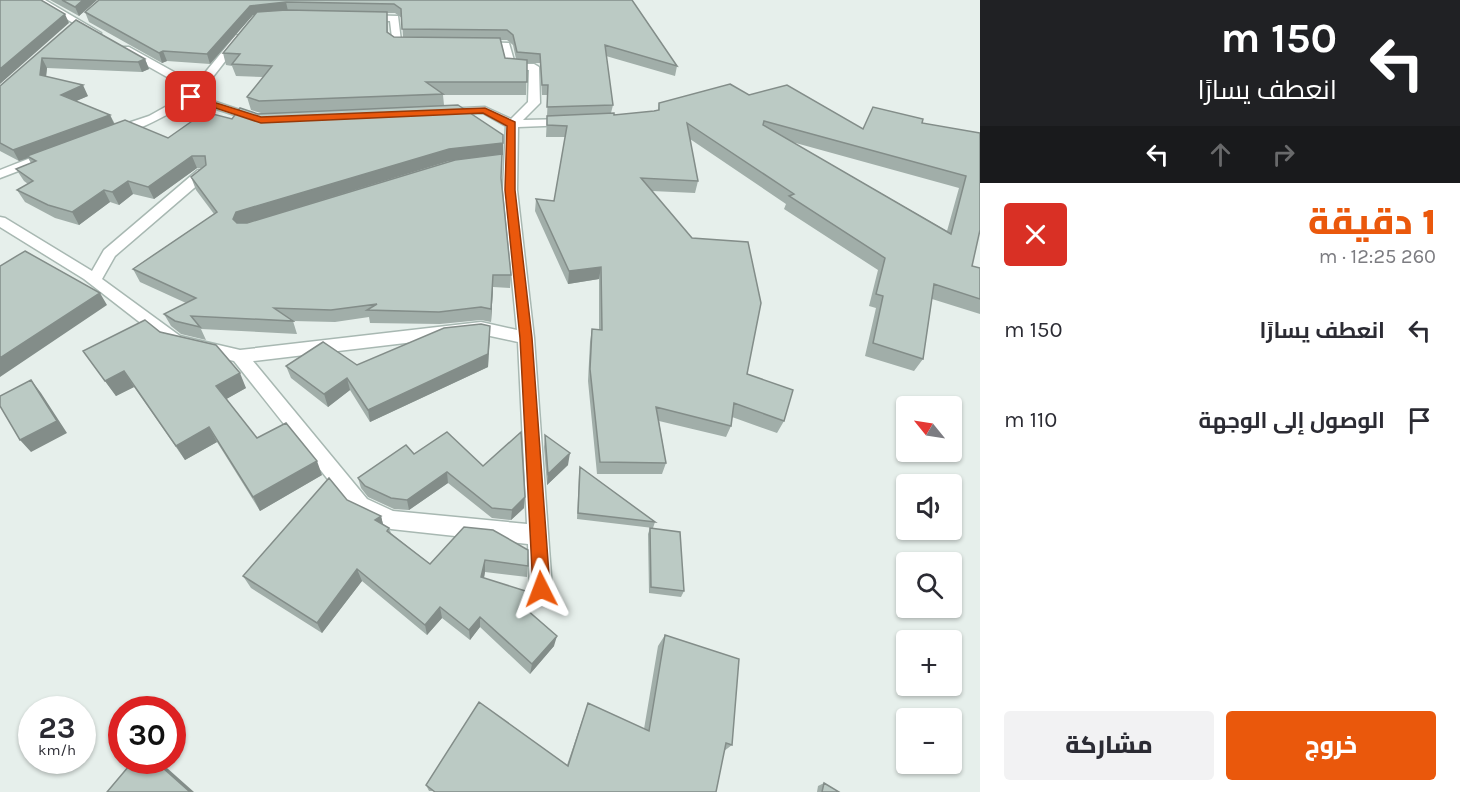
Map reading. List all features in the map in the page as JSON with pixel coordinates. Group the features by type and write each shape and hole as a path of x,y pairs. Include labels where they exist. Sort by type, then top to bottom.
{"street":[{"path":"39,0 83,19 113,42 188,84 191,97"},
{"path":"347,17 395,18 396,44 428,45"},
{"path":"68,33 83,19"},
{"path":"97,138 153,118 191,97 248,27"},
{"path":"462,45 506,45 510,67 534,67 534,104 512,124 506,160 526,338 541,589"},
{"path":"191,97 261,120 273,120"},
{"path":"426,113 485,110 512,124 581,121"},
{"path":"0,174 63,149"},
{"path":"94,280 109,253 203,173"},
{"path":"0,221 94,280 175,341 240,356 481,328 526,338"},
{"path":"240,356 360,505 391,520 538,534"}],"building":[{"path":"0,0 41,0 65,14 0,69"},
{"path":"62,0 83,0 75,7"},
{"path":"99,0 632,0 677,66 605,45 613,105 547,107 548,85 542,85 540,54 517,52 513,35 507,30 402,29 401,9 394,4 286,2 250,6 207,54 163,51 159,53 85,12"},
{"path":"286,10 387,12 387,32 394,37 500,38 505,58 527,60 527,82 426,82 443,94 259,101 247,97 272,66 232,64 240,54 223,53 257,12"},
{"path":"76,20 145,59 138,62 42,58 40,75 83,85 61,95 110,115 13,150 0,143 0,86"},
{"path":"730,84 749,95 787,85 863,129 873,107 923,119 922,123 980,133 980,230 972,266 980,268 980,299 934,284 923,359 873,343 883,296 876,294 885,258 789,196 794,194 687,123 698,181 641,178 692,238 748,242 761,303 747,374 793,390 784,421 734,403 731,426 656,407 666,463 600,462 590,369 592,329 602,330 601,267 569,271 536,199 554,201 567,126 547,125 547,116 614,113 614,115 654,111 659,110 659,103","holes":["764,121 966,176 951,234 763,125"]},
{"path":"458,105 503,135 503,143 449,149 236,212 233,219 237,223 247,223 455,160 502,154 501,178 511,275 493,275 491,309 481,307 439,312 367,310 377,304 331,310 274,308 293,321 191,316 200,327 175,321 164,314 196,298 133,269 217,212 191,177 206,165 205,156 192,156 148,187 128,181 112,192 104,190 72,212 48,205 17,190 33,181 16,169 36,161 27,156 125,120 168,138 205,112 232,119 240,108 258,114"},
{"path":"25,251 100,293 0,358 0,266"},
{"path":"145,320 160,332 216,345 240,373 216,386 257,438 286,423 317,461 253,497 209,427 176,446 124,371 105,381 83,351"},
{"path":"481,324 490,326 488,354 368,410 347,378 324,394 286,366 323,342 357,365 444,328"},
{"path":"31,380 57,421 20,440 0,406 0,396"},
{"path":"447,432 483,466 521,432 525,497 512,510 492,508 447,472 407,500 391,498 365,486 358,478 406,445 414,454"},
{"path":"545,435 570,453 548,474"},
{"path":"580,467 655,522 578,513"},
{"path":"329,478 347,500 381,516 375,520 389,528 387,531 430,564 464,527 493,530 528,550 528,566 485,560 481,577 535,594 526,609 557,636 532,664 480,617 469,630 440,607 425,625 357,569 317,623 243,576"},
{"path":"650,528 680,532 684,591 651,587"},
{"path":"665,635 739,659 732,745 726,743 716,792 435,792 426,785 479,702 568,766 588,703 649,731"},
{"path":"122,774 170,774 190,792 107,792"},
{"path":"824,783 839,792 822,792"}],"route":[{"path":"191,97 261,120 485,110 512,124 510,190 526,338 541,589"}]}
